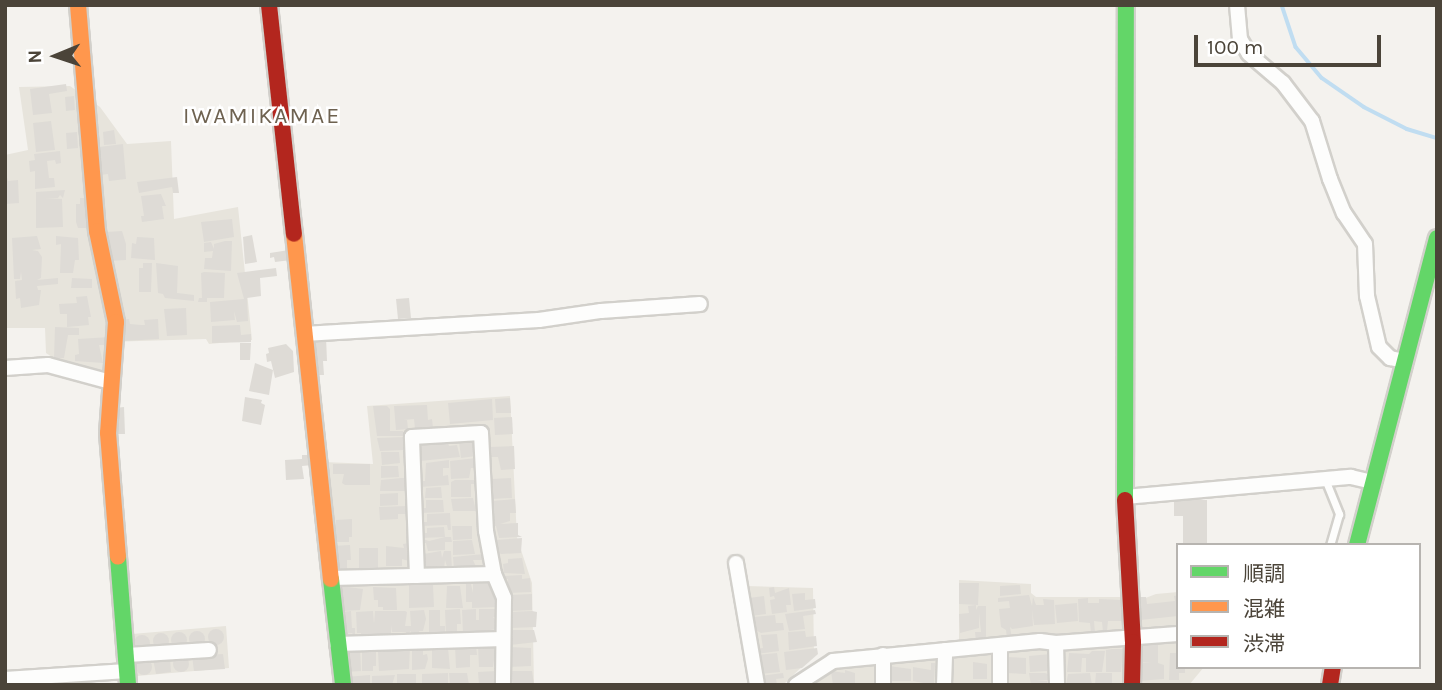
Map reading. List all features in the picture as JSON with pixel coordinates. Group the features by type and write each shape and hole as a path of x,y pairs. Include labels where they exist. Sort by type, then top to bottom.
{"street":[{"path":"78,5 97,231 116,323 108,433 127,670"},
{"path":"269,5 343,685"},
{"path":"1126,5 1123,261 1125,497 1132,685"},
{"path":"1237,5 1240,39 1249,54 1283,83 1312,121 1339,202 1365,244 1367,296 1379,347 1390,358 1404,361"},
{"path":"1357,543 1437,238"},
{"path":"304,334 539,320 601,311 700,304"},
{"path":"5,368 48,365 111,382"},
{"path":"417,576 412,437 481,433 486,531 494,574 504,598 503,685"},
{"path":"1125,497 1325,478 1351,477 1372,482"},
{"path":"736,564 757,685"},
{"path":"331,578 494,574"},
{"path":"796,685 833,661 1040,641 1056,643 1176,634"},
{"path":"337,644 503,639"},
{"path":"1056,643 1057,685"},
{"path":"1000,646 1000,685"},
{"path":"5,679 127,670 209,650"},
{"path":"944,685 945,650"},
{"path":"883,655 883,685"},
{"path":"821,668 825,685"}],"lane":[{"path":"1325,478 1339,514 1331,543"}],"shaded area":[{"path":"70,86 100,107 127,144 171,141 174,219 238,207 252,340 209,344 206,339 106,342 103,371 70,369 46,353 45,328 5,328 5,155 28,150 19,87"},
{"path":"510,396 517,538 532,583 534,685 347,685 323,462 373,464 367,406"},
{"path":"959,580 1031,584 1031,593 1036,597 1127,597 1127,631 959,643"},
{"path":"745,586 813,588 814,655 783,685 762,685"},
{"path":"1176,592 1176,631 1140,634 1135,602 1156,594"},
{"path":"226,626 229,668 137,676 132,634"},
{"path":"1176,642 1176,669 1202,669 1189,685 1136,685 1141,643"},
{"path":"1123,646 1124,685 811,685 836,665 1004,650"}],"building":[{"path":"66,84 67,91 49,94 52,113 33,115 30,89"},
{"path":"74,96 75,110 66,111 65,97"},
{"path":"51,121 55,150 36,152 33,123"},
{"path":"114,130 116,144 104,145 103,132"},
{"path":"77,132 78,148 67,149 66,133"},
{"path":"123,144 126,179 109,181 108,174 100,175 91,148"},
{"path":"60,151 61,163 56,164 55,160 47,161 49,178 54,178 55,187 35,189 35,171 30,172 29,161 35,160 34,154"},
{"path":"5,171 8,181 18,180 19,203 5,204"},
{"path":"177,177 179,193 173,193 172,187 139,193 137,182"},
{"path":"65,190 63,198 60,195 58,198 46,198 62,199 63,227 36,228 36,192"},
{"path":"161,194 166,206 162,206 164,219 142,222 141,216 144,216 141,196"},
{"path":"80,198 87,198 88,228 78,228 76,222 76,204 80,204"},
{"path":"232,219 234,237 204,242 201,222"},
{"path":"122,231 126,244 126,260 108,261 106,232"},
{"path":"252,235 257,262 245,264 243,237"},
{"path":"37,236 41,249 32,250 38,251 42,257 41,278 37,280 58,278 58,284 37,286 38,290 41,290 39,305 21,308 20,298 16,299 15,281 22,280 21,272 20,279 14,279 12,238"},
{"path":"56,236 78,238 79,260 75,260 73,273 60,273 61,244 56,245"},
{"path":"137,237 154,238 155,260 131,258 132,243 136,244"},
{"path":"232,241 231,271 204,269 205,258 212,258 213,251 204,252 204,243 211,242 214,249 214,244"},
{"path":"289,250 291,260 275,262 274,257 270,258 270,253"},
{"path":"143,263 152,263 151,292 139,292 139,268 143,268"},
{"path":"156,263 178,266 177,293 194,295 194,301 165,298 158,293"},
{"path":"276,268 277,276 260,278 261,296 247,298 248,321 237,322 234,311 235,320 211,322 210,302 244,299 237,273"},
{"path":"201,273 225,273 224,298 207,298 207,302 198,302 199,298 202,298"},
{"path":"72,278 92,279 92,288 71,288"},
{"path":"87,296 91,317 88,317 89,325 67,327 67,314 60,314 59,304 77,303 76,297"},
{"path":"409,298 411,318 398,319 396,299"},
{"path":"186,308 187,335 167,336 164,309"},
{"path":"129,319 130,324 145,325 144,320 158,319 159,339 123,341 121,320"},
{"path":"240,325 241,335 251,334 251,342 212,343 212,326"},
{"path":"55,327 79,328 79,335 68,335 64,358 54,358"},
{"path":"110,337 106,345 99,345 103,363 75,361 75,355 79,354 78,339"},
{"path":"326,337 327,361 323,361 324,375 313,375 313,338"},
{"path":"240,343 251,343 250,360 240,360"},
{"path":"286,344 293,351 294,372 275,378 271,361 267,362 266,354 269,353 268,348"},
{"path":"255,363 273,370 269,395 249,391"},
{"path":"245,397 262,400 261,403 265,405 261,425 242,421"},
{"path":"510,398 511,413 496,413 495,399"},
{"path":"492,399 493,420 450,424 448,403"},
{"path":"427,405 428,420 432,419 433,428 415,429 414,419 403,420 407,420 408,429 396,430 394,406"},
{"path":"373,406 387,406 390,409 390,431 403,431 404,436 377,436"},
{"path":"124,407 125,434 115,434 115,408"},
{"path":"512,417 513,434 495,435 494,418"},
{"path":"406,437 403,450 380,451 377,438"},
{"path":"474,440 476,456 461,458 459,441"},
{"path":"448,441 449,446 457,445 460,457 420,461 420,446"},
{"path":"514,446 515,469 501,470 498,457 491,457 490,447"},
{"path":"381,452 399,452 400,463 382,465"},
{"path":"302,455 312,455 313,465 302,466 304,479 286,480 285,460 302,459"},
{"path":"476,458 476,468 471,468 469,478 451,479 450,461"},
{"path":"449,460 449,468 443,468 443,476 448,475 449,485 420,487 420,481 425,481 426,463"},
{"path":"333,464 370,464 370,485 345,485 342,483 344,474 333,474"},
{"path":"381,466 398,466 399,477 381,478"},
{"path":"405,478 405,491 380,491 381,480"},
{"path":"511,478 512,498 491,499 492,479"},
{"path":"478,480 478,484 471,484 471,497 451,497 451,482"},
{"path":"441,487 442,498 425,498 426,488"},
{"path":"398,493 398,505 380,506 380,494"},
{"path":"473,498 476,511 453,511 451,499"},
{"path":"515,499 516,513 510,513 510,521 500,524 518,523 518,535 522,537 499,538 496,526 493,526 492,501"},
{"path":"426,500 443,500 444,512 421,513 420,508 426,508"},
{"path":"1174,500 1207,500 1207,543 1183,543 1183,516 1174,516"},
{"path":"408,506 408,514 398,514 398,519 380,520 379,507"},
{"path":"450,513 451,530 448,530 447,525 421,526 421,522 427,522 427,514"},
{"path":"352,519 352,537 349,537 349,542 333,542 336,520"},
{"path":"452,526 472,526 472,539 453,540"},
{"path":"444,527 445,537 421,538 421,533 427,533 427,528"},
{"path":"451,537 452,542 445,542 445,550 428,551 426,543 422,543 422,539 429,541"},
{"path":"522,538 521,553 501,554 497,551 495,540"},
{"path":"472,540 475,554 453,555 453,541"},
{"path":"409,543 409,561 402,559 402,566 386,566 386,546 404,548 403,544"},
{"path":"350,545 351,560 347,560 347,570 336,570 333,546"},
{"path":"359,548 378,548 378,568 363,569 363,573 359,573"},
{"path":"441,551 442,558 444,551 451,551 452,570 448,570 445,560 444,569 426,572 424,554"},
{"path":"484,554 484,560 473,560 477,569 454,570 453,557"},
{"path":"522,558 525,574 504,573 503,564 508,563 508,559"},
{"path":"522,575 522,579 530,578 531,592 507,593 508,579 504,579 504,576"},
{"path":"489,583 497,607 472,608 472,602 466,602 466,584 471,584 473,593 473,584"},
{"path":"959,583 979,583 978,605 959,604"},
{"path":"409,585 433,585 434,607 409,608"},
{"path":"1020,585 1021,594 1000,596 1000,586"},
{"path":"341,586 363,589 360,610 341,611"},
{"path":"447,586 460,586 463,608 446,608"},
{"path":"373,587 396,588 397,610 383,610 383,607 378,607 378,600 374,600"},
{"path":"774,587 775,593 789,588 791,605 786,605 787,612 772,614 770,600 775,599 774,596 770,597 769,588"},
{"path":"805,593 805,600 815,599 816,608 794,611 792,594"},
{"path":"532,594 532,610 511,611 509,595"},
{"path":"1029,595 1032,606 1033,597 1036,605 1044,605 1043,599 1054,600 1055,624 1034,625 1032,609 1033,626 1010,627 1012,639 1007,639 1006,630 1001,627 999,609 1010,608 1009,601 998,602 998,598"},
{"path":"764,596 766,614 751,616 749,598"},
{"path":"1176,596 1176,616 1140,620 1138,597 1146,597 1147,604 1175,601"},
{"path":"1088,598 1088,603 1099,603 1099,599 1121,600 1123,621 1108,621 1107,631 1103,632 1102,622 1094,621 1095,633 1091,633 1090,623 1079,622 1078,599"},
{"path":"1077,603 1078,621 1057,623 1055,605"},
{"path":"976,605 976,610 978,606 986,606 986,641 976,642 975,632 981,632 979,613 979,628 960,633 959,614 969,613 968,606"},
{"path":"460,609 461,624 457,624 457,633 446,633 445,610"},
{"path":"476,609 476,620 479,620 479,609 497,609 497,617 493,617 497,629 463,634 462,610"},
{"path":"424,610 426,619 423,631 419,631 420,635 411,636 411,631 406,635 406,632 392,632 391,625 391,634 386,636 361,636 361,633 357,633 356,612 373,611 374,624 375,611 405,611 405,626 411,626 410,611"},
{"path":"429,610 440,610 440,626 445,626 445,634 429,634"},
{"path":"815,610 816,614 803,616 805,629 789,631 785,614"},
{"path":"351,611 355,637 352,633 341,634 341,612"},
{"path":"510,612 537,612 536,627 511,628"},
{"path":"775,615 776,623 783,623 784,630 761,633 754,629 753,617"},
{"path":"216,629 222,631 222,643 216,645 210,643 208,637 210,631"},
{"path":"510,630 534,630 537,642 510,645"},
{"path":"197,631 203,633 203,645 197,647 191,645 189,639 191,633"},
{"path":"805,631 806,637 816,636 817,646 789,650 788,632"},
{"path":"179,632 185,634 185,646 179,648 173,646 171,640 173,634"},
{"path":"161,633 167,635 167,647 161,649 155,647 153,641 155,635"},
{"path":"777,634 779,651 756,654 756,649 763,648 761,635"},
{"path":"142,635 148,637 148,649 142,651 136,649 134,643 136,637"},
{"path":"455,645 463,645 463,648 476,645 477,655 470,655 470,667 456,668"},
{"path":"1138,645 1158,645 1158,663 1164,665 1164,679 1138,681 1138,663 1151,662 1138,662"},
{"path":"405,646 405,650 410,647 409,669 379,671 378,651 382,648"},
{"path":"412,646 423,646 423,655 427,654 428,659 425,669 412,670"},
{"path":"432,646 448,648 450,669 432,668"},
{"path":"478,646 496,646 493,667 479,667"},
{"path":"360,647 361,671 345,672 343,651"},
{"path":"509,647 531,648 531,666 509,667"},
{"path":"373,648 376,648 376,666 373,666 373,671 362,671 362,651 373,651"},
{"path":"817,648 818,654 802,668 786,670 784,652"},
{"path":"1123,649 1121,672 1106,672 1106,650"},
{"path":"1092,651 1105,651 1102,672 1086,672 1086,658 1082,658 1081,672 1067,672 1069,653 1089,654"},
{"path":"777,653 780,672 759,674 761,658 757,659 756,655"},
{"path":"1170,653 1176,653 1176,669 1185,669 1185,673 1179,673 1179,680 1169,680"},
{"path":"223,654 225,669 194,671 192,656"},
{"path":"1051,654 1047,671 1030,672 1029,656"},
{"path":"181,656 187,658 187,670 181,672 175,670 173,664 175,658"},
{"path":"1006,657 1026,658 1026,674 1006,673"},
{"path":"170,658 171,672 156,674 153,659"},
{"path":"141,659 147,659 152,667 150,673 141,675 136,670 136,664"},
{"path":"973,662 987,664 987,679 973,679"},
{"path":"931,663 935,663 934,685 913,681 913,667 931,670"},
{"path":"889,666 911,669 911,681 889,681"},
{"path":"845,670 855,673 855,685 833,685 831,671 845,673"},
{"path":"496,671 495,685 479,685 478,672"},
{"path":"509,671 532,671 534,685 513,685"},
{"path":"448,673 448,685 422,685 422,674"},
{"path":"449,673 467,673 469,685 450,685"},
{"path":"783,673 784,678 776,679 777,685 760,685 759,676"},
{"path":"1029,673 1045,673 1051,675 1051,680 1036,680 1047,681 1047,685 1031,685"},
{"path":"1090,673 1092,685 1066,685 1068,674"},
{"path":"1096,673 1112,673 1112,685 1095,685"},
{"path":"397,674 416,674 416,685 397,685"},
{"path":"370,675 370,685 346,685 346,677"},
{"path":"395,675 392,685 372,683 372,676"}],"waterway":[{"path":"1282,5 1296,47 1322,78 1364,107 1407,129 1437,138"}],"traffic: fast":[{"path":"1125,500 1126,5"},
{"path":"1358,543 1437,238"},
{"path":"118,557 128,685"},
{"path":"331,579 343,685"}],"traffic: slow":[{"path":"78,5 97,231 116,322 108,433 118,557"},
{"path":"294,234 331,579"}],"traffic: jam":[{"path":"269,5 294,234"},
{"path":"1125,500 1133,642 1132,685"},
{"path":"1330,685 1333,669"}],"district":[{"name":"IWAMIKAMAE","path":"262,116"}]}
